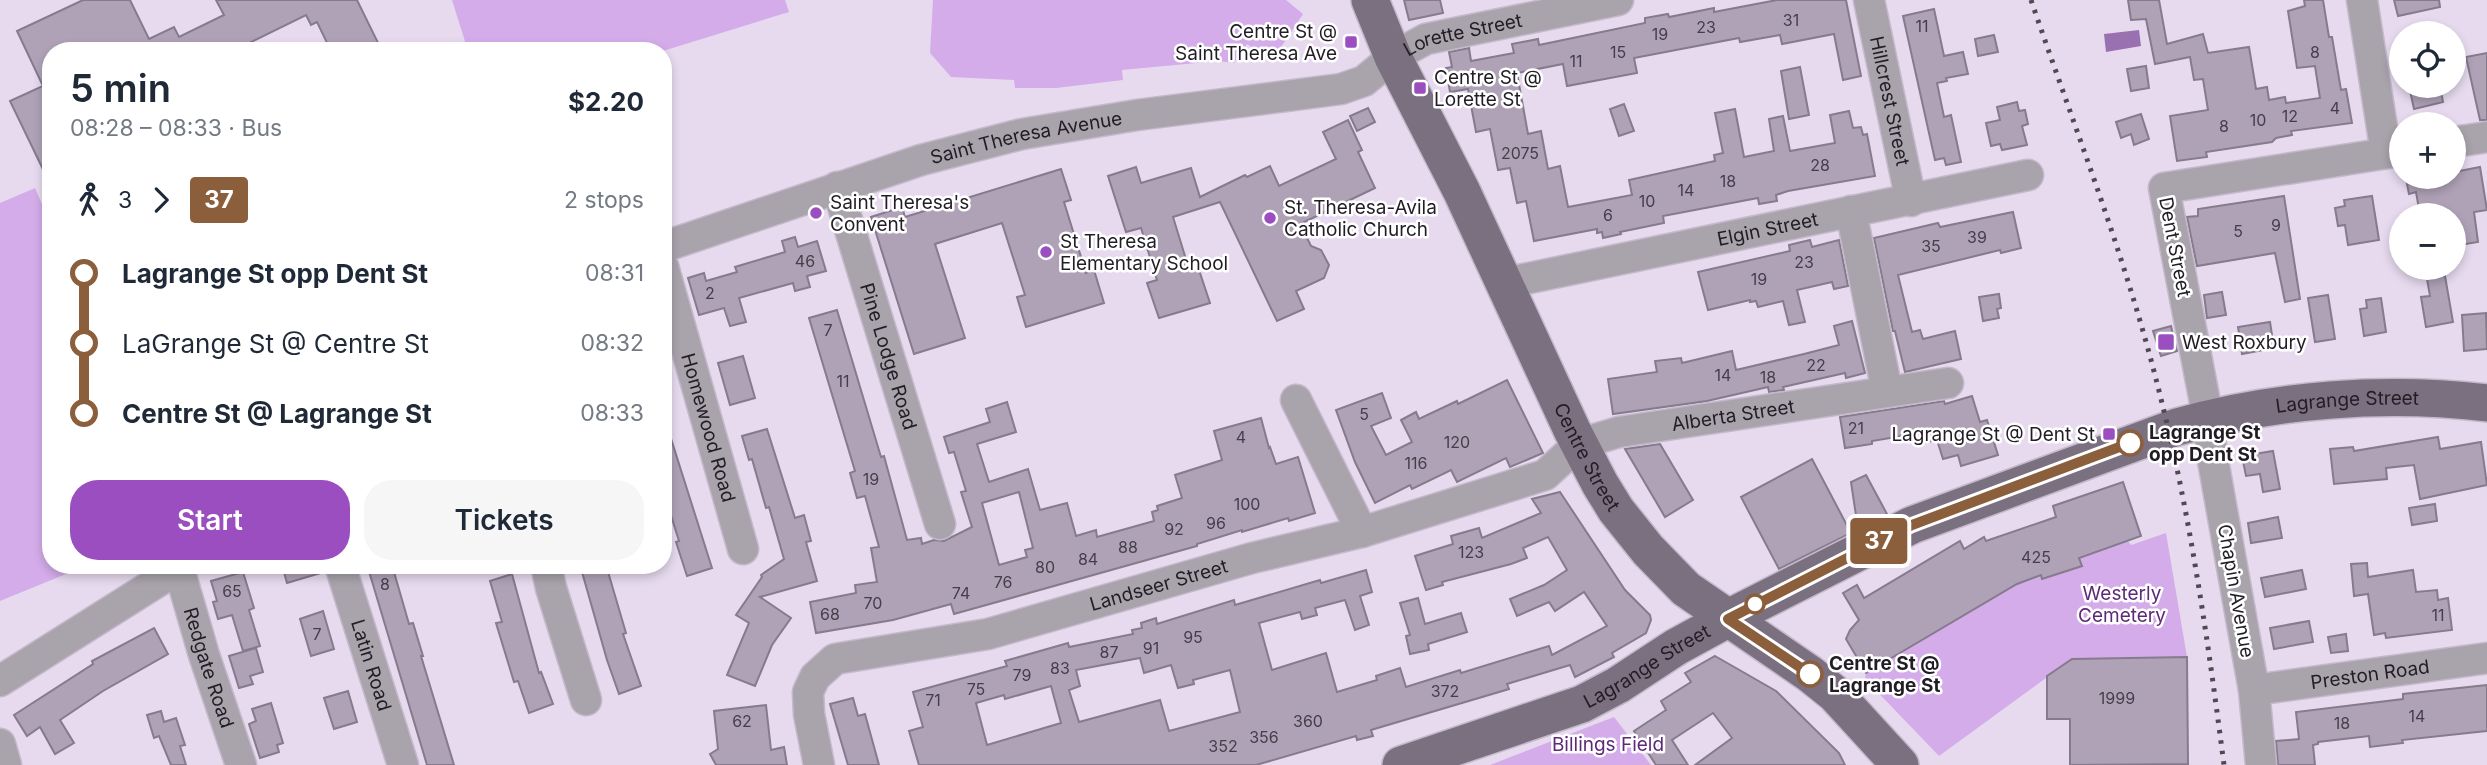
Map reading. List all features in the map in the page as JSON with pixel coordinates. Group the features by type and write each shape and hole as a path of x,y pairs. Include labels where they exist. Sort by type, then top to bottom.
{"main road":[{"name":"Centre Street","path":"1345,0 1364,31 1393,57"},
{"name":"Centre Street","path":"1370,0 1393,57 1443,153 1579,444 1600,484 1631,531 1686,589 1835,694 1900,765"},
{"name":"Lagrange Street","path":"1401,765 1582,704 1618,685 1676,647 1912,525 2130,443 2208,418 2323,401 2427,398 2487,403"}],"street":[{"name":"Lorette Street","path":"1393,57 1426,39 1618,0"},
{"name":"Hillcrest Street","path":"1869,0 1911,201"},
{"path":"2362,0 2389,128"},
{"name":"Saint Theresa Avenue","path":"672,244 920,160 1023,134 1137,115 1341,89 1364,81 1393,57"},
{"path":"2466,140 2487,137"},
{"name":"Dent Street","path":"2208,418 2164,188 2389,153"},
{"name":"Elgin Street","path":"1505,283 2028,175"},
{"name":"Pine Lodge Road","path":"837,187 940,524"},
{"path":"1851,211 1887,391"},
{"name":"Homewood Road","path":"672,298 743,549"},
{"name":"Alberta Street","path":"1579,444 1619,432 1948,383"},
{"path":"1296,400 1362,532"},
{"name":"Chapin Avenue","path":"2208,418 2254,690 2260,765"},
{"name":"Landseer Street","path":"819,765 809,714 808,692 815,677 835,659 988,634 1252,558 1362,532 1545,475 1579,444"},
{"path":"0,681 170,574"},
{"name":"Redgate Road","path":"183,574 204,655 241,765"},
{"name":"Latin Road","path":"343,574 403,765"},
{"path":"548,574 586,700"},
{"name":"Preston Road","path":"2254,690 2487,658"},
{"path":"0,744 6,765"}],"green space":[{"path":"452,0 785,0 789,12 672,48 672,42 465,42"},
{"path":"933,0 1286,0 1303,14 1272,61 1247,44 1234,63 1218,61 1122,70 1123,80 1056,88 1015,88 1014,80 951,77 930,53"},
{"path":"35,188 42,204 42,574 66,574 0,601 0,203"},
{"name":"Westerly Cemetery","path":"2166,533 2187,657 2072,659 1939,756 1865,679 1866,673 2017,584 2041,575 2043,579 2081,566 2079,558 2128,541 2131,545"},
{"name":"Billings Field","path":"1614,717 1651,765 1490,765"}],"shaded area":[{"path":"2139,30 2141,46 2106,52 2104,34"}],"building":[{"path":"83,0 130,0 149,39 174,27 179,37 224,15 216,0 357,0 378,42 327,42 317,22 311,25 306,15 251,42 42,42 42,84 17,31"},
{"path":"1404,0 1440,0 1443,13 1409,20"},
{"path":"1777,0 1846,0 1861,76 1843,80 1834,34 1782,44 1780,35 1740,42 1739,38 1634,58 1637,73 1567,86 1563,64 1517,73 1528,134 1541,131 1548,169 1560,166 1568,207 1632,195 1629,180 1715,161 1714,155 1723,153 1715,113 1735,109 1744,157 1774,151 1769,119 1783,116 1790,151 1835,143 1830,115 1849,111 1853,128 1861,127 1863,135 1867,134 1875,176 1788,191 1776,195 1777,201 1759,204 1758,198 1663,216 1664,223 1603,238 1602,232 1597,233 1597,229 1534,241 1526,201 1517,203 1510,168 1498,170 1490,129 1476,132 1468,89 1450,92 1446,68 1452,67 1449,52 1469,48 1471,61 1514,53 1512,44 1538,39 1539,45 1645,23 1645,18 1668,14 1669,17 1714,8 1714,12"},
{"path":"2128,0 2159,0 2167,44 2203,34 2208,53 2249,47 2256,89 2267,87 2269,100 2285,97 2286,103 2320,98 2315,66 2297,68 2288,11 2305,6 2304,0 2323,0 2341,90 2346,89 2352,123 2291,131 2292,135 2276,138 2272,142 2206,152 2207,157 2177,161 2170,116 2208,110 2203,79 2194,80 2190,57 2155,64 2146,19 2131,20"},
{"path":"2394,0 2439,0 2440,7 2398,16"},
{"path":"1934,9 1944,56 1963,52 1968,74 1946,78 1947,81 1937,83 1944,117 1951,115 1961,162 1946,165 1944,158 1935,160 1903,16"},
{"path":"1994,35 1998,52 1978,56 1975,39"},
{"path":"2487,53 2487,120 2480,120 2466,57"},
{"path":"2146,66 2149,88 2131,91 2127,69"},
{"path":"1800,67 1809,115 1789,119 1781,71"},
{"path":"42,86 42,167 10,101"},
{"path":"2412,98 2442,98 2443,102 2414,109"},
{"path":"2017,102 2019,111 2025,110 2028,124 2022,126 2027,145 2002,150 2000,144 1991,146 1986,123 2000,120 1997,107"},
{"path":"1624,104 1634,131 1619,136 1610,109"},
{"path":"1368,108 1375,122 1357,131 1350,116"},
{"path":"2141,114 2149,139 2134,145 2131,134 2121,138 2116,122"},
{"name":"St. Theresa-Avila Catholic Church","path":"1348,120 1362,150 1358,152 1375,188 1300,224 1311,246 1321,250 1329,265 1324,278 1296,291 1304,309 1277,321 1220,202 1173,217 1189,269 1198,267 1210,303 1159,318 1147,283 1157,280 1141,228 1126,232 1108,176 1136,167 1141,183 1191,168 1200,197 1270,166 1279,186 1336,159 1323,132"},
{"path":"2480,167 2487,210 2474,212 2478,242 2466,244 2466,203 2418,203 2416,192 2409,194 2408,189 2466,189 2466,170"},
{"path":"1061,169 1071,200 1064,202 1086,273 1094,270 1104,303 1026,327 1017,297 1025,295 1002,223 935,244 965,338 914,354 871,217 902,207 905,217"},
{"path":"2284,196 2300,299 2285,302 2275,253 2197,266 2187,217 2198,216 2198,209"},
{"path":"2372,196 2379,240 2348,245 2345,225 2338,226 2335,208 2345,206 2344,200"},
{"path":"2013,212 2021,248 2001,253 2000,250 1898,275 1912,332 1920,330 1923,339 1955,331 1961,359 1905,372 1893,331 1874,238 1938,223 1940,227"},
{"path":"795,237 798,247 817,241 826,271 807,276 810,287 795,291 793,283 739,298 746,322 730,326 724,308 699,315 688,278 704,273 706,281 737,272 735,267 785,252 782,241"},
{"path":"1810,240 1812,247 1839,240 1848,286 1834,289 1832,282 1797,290 1805,322 1789,325 1783,301 1758,307 1756,301 1750,300 1708,310 1698,272 1790,251 1789,245"},
{"path":"2427,280 2446,280 2453,322 2426,327 2421,297 2430,296"},
{"path":"2222,292 2226,315 2207,318 2204,295"},
{"path":"1999,294 1999,318 1983,321 1979,297"},
{"path":"2328,295 2335,339 2315,342 2308,298"},
{"path":"2381,298 2386,332 2364,336 2360,309 2367,308 2366,300"},
{"path":"837,310 881,457 884,456 907,540 921,538 922,544 934,540 944,541 972,527 961,492 966,491 954,452 949,453 944,437 990,422 986,409 1007,402 1016,432 977,444 989,482 1028,469 1040,510 1067,503 1076,536 1096,530 1097,537 1154,521 1152,512 1158,510 1157,506 1182,498 1175,475 1222,460 1214,431 1261,418 1276,464 1298,457 1315,513 1242,530 1197,546 954,614 951,604 893,620 816,633 810,602 856,593 855,585 877,582 871,548 879,547 865,496 857,498 850,473 855,471 809,318","holes":["1019,492 1033,548 1025,550 1027,557 999,565 982,503"]},
{"path":"2486,313 2487,349 2464,351 2462,315"},
{"path":"1852,321 1865,373 1846,378 1845,373 1783,387 1784,390 1769,392 1768,387 1707,401 1613,414 1608,379 1657,372 1655,361 1681,358 1682,363 1732,351 1736,370 1804,354 1839,345 1834,326"},
{"path":"2270,322 2274,348 2242,354 2238,327"},
{"path":"2171,326 2177,351 2161,356 2153,331"},
{"path":"743,356 755,398 730,405 718,363"},
{"path":"1507,380 1543,453 1510,467 1506,458 1457,482 1451,470 1412,489 1410,485 1375,503 1355,462 1336,410 1382,393 1391,418 1371,426 1386,455 1412,442 1401,420 1416,412 1419,419"},
{"path":"1972,396 1980,422 1987,420 1998,455 1961,466 1958,455 1943,459 1937,440 1922,443 1920,433 1845,448 1840,417 1944,401 1945,404"},
{"path":"767,429 795,518 804,515 811,541 806,542 817,581 760,597 791,618 772,645 755,686 727,675 749,623 736,615 761,575 784,559 769,507 766,508 752,459 749,460 742,436"},
{"path":"2438,437 2440,449 2481,442 2487,485 2420,499 2414,465 2386,468 2387,479 2334,484 2330,449 2353,447 2354,451"},
{"path":"672,442 712,568 687,576 676,542 679,541 672,519"},
{"path":"1660,444 1693,500 1665,517 1625,449"},
{"path":"2273,451 2280,489 2263,492 2260,474 2246,476 2242,456"},
{"path":"1812,459 1851,533 1779,569 1741,497"},
{"path":"1866,475 1887,514 1858,529 1851,482"},
{"path":"2123,482 2141,536 2079,558 2082,566 2042,579 2041,575 2017,584 1866,673 1846,639 1859,620 1843,593 1857,585 1864,598 1960,541 1964,549 1984,537 1986,541 2056,517 2053,506"},
{"path":"1560,492 1625,590 1650,615 1646,633 1612,653 1614,657 1575,677 1570,665 1507,684 1509,689 1371,730 1373,736 1357,740 1356,736 1256,765 919,765 909,731 923,727 913,692 1007,666 1005,661 1068,643 1069,647 1133,634 1132,630 1142,628 1141,623 1156,618 1157,624 1234,600 1235,605 1320,580 1321,583 1366,570 1372,592 1360,596 1369,625 1355,630 1345,600 1315,608 1317,615 1302,619 1300,612 1259,623 1272,670 1326,653 1337,692 1377,680 1376,676 1400,668 1406,687 1549,646 1552,655 1607,626 1584,592 1555,611 1549,602 1517,616 1510,599 1544,585 1567,570 1548,537 1523,548 1527,558 1442,582 1443,585 1426,590 1415,556 1453,544 1451,536 1479,528 1482,538 1541,513 1532,499","holes":["1140,658 1144,673 1171,665 1178,688 1194,684 1193,680 1230,670 1240,712 1169,731 1160,700 1079,722 1069,690 1080,686 1076,670","1051,686 1061,723 987,745 976,703 1004,695 1005,699"]},
{"path":"2435,504 2437,521 2412,525 2409,508"},
{"path":"2278,517 2282,538 2251,543 2248,523"},
{"path":"2367,563 2368,577 2413,570 2416,592 2437,590 2438,600 2448,598 2452,630 2386,638 2385,633 2374,635 2368,594 2354,596 2351,564"},
{"path":"2302,570 2306,589 2265,597 2261,578"},
{"path":"244,574 254,608 249,610 260,646 243,651 232,615 218,619 213,602 217,601 211,581"},
{"path":"284,574 317,574 287,583"},
{"path":"370,574 395,574 409,624 413,623 423,656 454,765 427,765"},
{"path":"512,574 539,673 541,672 553,704 529,713 518,681 514,682 496,623 502,622 490,581"},
{"path":"583,574 609,574 626,633 623,634 641,686 619,694"},
{"path":"1418,598 1425,624 1461,613 1467,632 1428,644 1429,650 1410,654 1406,636 1410,635 1400,603"},
{"path":"323,611 334,649 311,656 300,619"},
{"path":"2309,621 2313,642 2274,649 2270,628"},
{"path":"154,628 168,654 103,691 60,720 74,743 55,754 40,727 27,736 14,715 93,664 92,661"},
{"path":"2346,634 2348,651 2331,653 2328,637"},
{"path":"256,648 263,672 250,676 253,684 239,688 229,656"},
{"path":"1715,656 1776,691 1839,753 1845,765 1695,765 1732,738 1713,713 1672,740 1688,765 1656,765 1634,731 1666,710 1661,701 1691,682 1685,673"},
{"path":"2187,657 2188,764 2070,765 2070,719 2047,719 2047,676 2072,659"},
{"path":"2487,685 2487,731 2402,740 2403,743 2370,747 2369,736 2318,742 2313,745 2315,765 2278,765 2276,741 2299,739 2296,712 2403,699 2403,694"},
{"path":"348,691 357,722 334,729 324,698"},
{"path":"853,698 858,716 865,714 879,765 848,765 830,704"},
{"path":"271,703 283,743 277,745 279,752 260,758 249,724 256,721 252,709"},
{"path":"766,705 771,750 784,747 787,765 716,765 710,754 718,749 714,711"},
{"path":"161,711 164,722 176,718 185,745 180,746 186,765 171,765 159,736 154,738 147,715"}],"railway":[{"path":"2031,0 2101,198 2148,348 2161,399 2190,535 2224,765"}],"bus line":[{"name":"37","path":"1810,674 1728,619 1912,525 2130,443"}],"place":[{"name":"Centre St @ Saint Theresa Ave","path":"1351,42"},
{"name":"Centre St @ Lorette St","path":"1420,88"},
{"name":"Saint Theresa's Convent","path":"816,213"},
{"name":"St. Theresa-Avila Catholic Church","path":"1270,218"},
{"name":"St Theresa Elementary School","path":"1046,252"},
{"name":"West Roxbury","path":"2166,342"},
{"name":"Lagrange St @ Dent St","path":"2109,434"},
{"name":"Lagrange St opp Dent St","path":"2130,443"},
{"name":"Centre St @ Lagrange St","path":"1810,674"}]}
